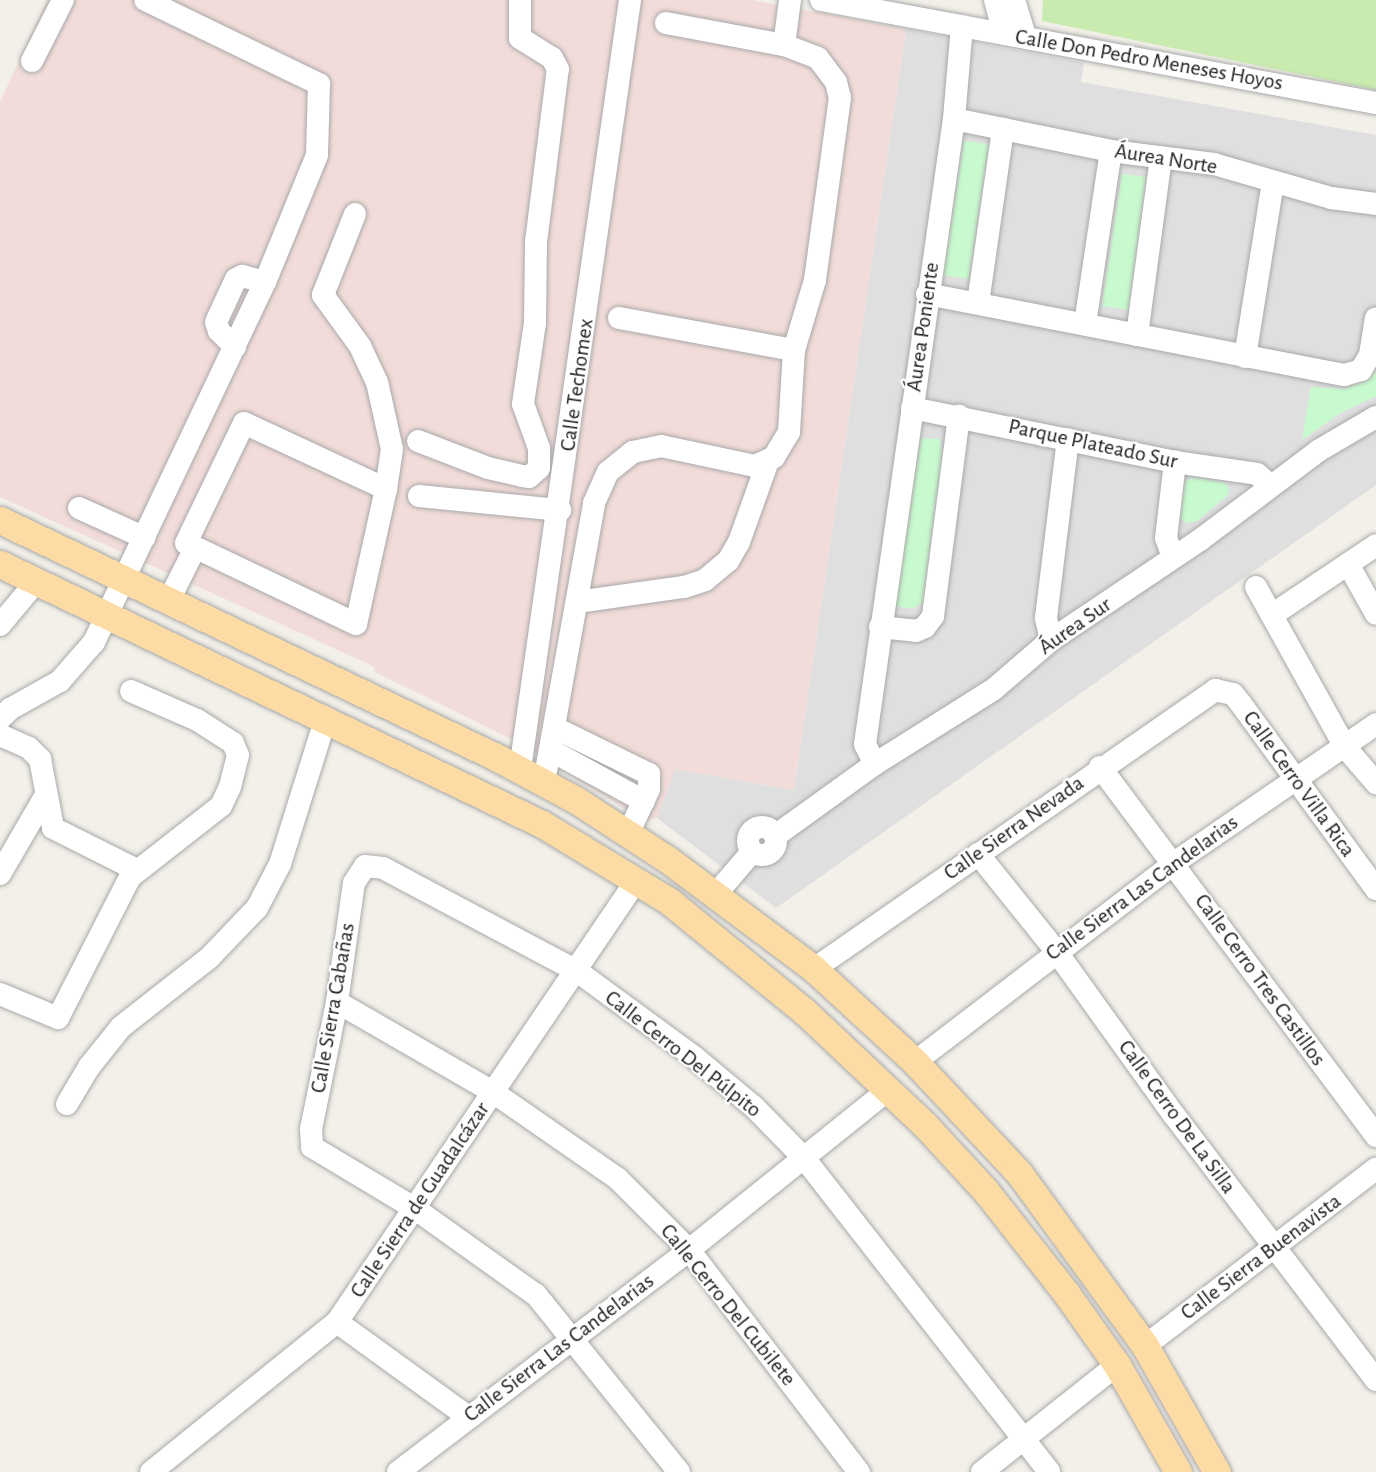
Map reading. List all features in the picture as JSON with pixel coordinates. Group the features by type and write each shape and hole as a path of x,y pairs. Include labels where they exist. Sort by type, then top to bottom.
{"main road":[{"path":"0,520 544,782 628,834 814,969 915,1062 1019,1173 1145,1346 1217,1472"},
{"path":"0,564 542,824 669,901 804,1011 889,1089 985,1190 1066,1293 1117,1365 1174,1470"}],"street":[{"path":"32,62 63,0"},
{"path":"0,719 72,670 94,642 155,518 265,282 317,155 319,84 145,0"},
{"path":"418,441 488,468 522,477 529,477 539,468 539,448 524,404 535,323 536,242 558,69 552,58 520,38 520,0"},
{"name":"Calle Techomex","path":"520,769 560,510 630,0"},
{"path":"784,45 790,0"},
{"name":"Calle Don Pedro Meneses Hoyos","path":"821,0 1376,103"},
{"path":"994,0 1014,35"},
{"path":"1014,0 1014,35"},
{"path":"577,602 684,587 705,580 728,561 739,542 766,464 782,449 789,432 794,350 815,280 840,98 836,82 818,58 784,45 666,23"},
{"name":"Áurea Poniente","path":"875,764 865,744 927,294 954,119 962,26"},
{"name":"Áurea Norte","path":"954,119 1111,151 1214,164 1331,198 1376,204"},
{"path":"978,303 1003,129"},
{"path":"1085,324 1111,151"},
{"path":"1137,335 1161,158"},
{"path":"1245,357 1273,183"},
{"path":"155,518 192,541 356,624 386,489 392,449 377,382 360,346 323,295 355,214"},
{"path":"927,294 1344,375 1361,370 1370,355 1376,318"},
{"path":"619,318 794,350"},
{"name":"Parque Plateado Sur","path":"912,408 1175,462 1257,474 1270,485"},
{"path":"880,627 916,631 925,627 933,616 959,416"},
{"name":"Áurea Sur","path":"715,895 753,852 761,855 770,853 775,836 875,764 994,689 1052,640 1173,557 1270,485 1376,417"},
{"path":"169,600 192,541 244,423 386,489"},
{"path":"1052,640 1046,618 1068,439"},
{"path":"544,782 594,503 608,472 620,460 633,452 661,446 755,466 766,464"},
{"path":"1173,557 1166,538 1175,462"},
{"path":"419,496 560,510"},
{"path":"79,508 145,538"},
{"path":"1272,615 1376,545"},
{"path":"1348,564 1376,614"},
{"path":"0,625 36,582"},
{"path":"1256,587 1345,747 1376,783"},
{"name":"Calle Sierra Nevada","path":"814,969 1215,690"},
{"name":"Calle Cerro Villa Rica","path":"1215,690 1233,694 1376,889"},
{"path":"0,994 58,1018 122,890 136,870 221,806 238,755 233,743 222,734 131,691"},
{"path":"67,1104 89,1067 121,1027 209,958 257,908 280,864 326,720"},
{"name":"Calle Sierra Las Candelarias","path":"915,1062 1056,951 1174,863 1376,724"},
{"path":"555,728 646,770 651,782 628,834"},
{"path":"0,735 36,753 49,818 60,836 136,870"},
{"path":"550,750 644,801"},
{"name":"Calle Cerro Tres Castillos","path":"1100,768 1174,863 1376,1136"},
{"path":"0,874 46,795"},
{"name":"Calle Cerro De La Silla","path":"978,854 1056,951 1274,1247 1376,1380"},
{"name":"Calle Cerro Del Púlpito","path":"361,869 371,865 383,868 577,971 703,1064 754,1107 804,1158 1049,1472"},
{"name":"Calle Sierra Cabañas","path":"361,869 354,883 337,1002 311,1129 312,1147 414,1208"},
{"name":"Calle Sierra de Guadalcázar","path":"152,1472 337,1322 636,881"},
{"name":"Calle Cerro Del Cubilete","path":"337,1002 493,1092 618,1179 689,1250 859,1472"},
{"name":"Calle Sierra Las Candelarias","path":"398,1472 572,1336 689,1250 889,1089"},
{"name":"Calle Sierra Buenavista","path":"1145,1346 1376,1169"},
{"path":"414,1208 536,1295 572,1336 679,1472"},
{"path":"337,1322 468,1417"},
{"path":"982,1472 1117,1365"}],"shaded area":[{"path":"47,0 752,0 906,29 794,790 675,769 657,818 645,821 515,741 375,672 373,666 0,497 0,102"},
{"path":"906,29 1084,63 1081,82 1376,135 1376,485 776,908 657,818 674,769 794,790"}],"green space":[{"path":"1043,0 1376,0 1376,90 1042,21"},
{"path":"964,141 989,144 969,279 943,275"},
{"path":"1122,174 1146,177 1129,310 1102,306"},
{"path":"1376,372 1376,396 1339,414 1302,440 1311,387 1346,389"},
{"path":"921,438 940,439 942,456 923,602 913,609 895,606"},
{"path":"1193,477 1225,483 1229,488 1228,495 1197,521 1186,523 1180,517 1185,482"}]}
